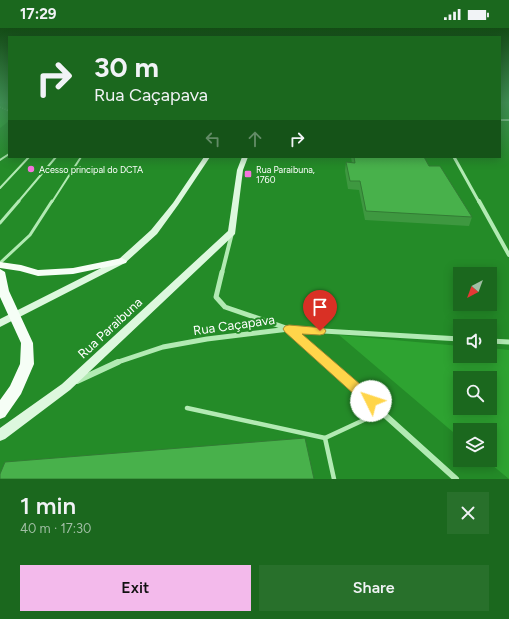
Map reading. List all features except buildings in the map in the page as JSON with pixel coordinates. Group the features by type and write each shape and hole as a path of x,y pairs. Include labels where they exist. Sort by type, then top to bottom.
{"main road":[{"path":"0,323 122,261 154,232 176,204 206,158"},
{"path":"232,232 240,170 245,158"},
{"name":"Rua Paraibuna","path":"0,434 66,386 232,232"},
{"path":"0,264 38,273 73,271 122,261"},
{"path":"0,272 3,291 28,343 27,364 16,390 0,412"}],"street":[{"path":"455,158 509,255"},
{"path":"232,232 216,297 224,306 289,329 456,479"},
{"name":"Rua Caçapava","path":"66,386 116,363 163,347 207,339 289,329 453,339"},
{"path":"497,341 509,342"}],"lane":[{"path":"0,188 28,158"},
{"path":"0,224 55,158"},
{"path":"0,264 30,235 80,158"},
{"path":"187,408 325,438 382,411"},
{"path":"325,438 334,479"}],"green space":[{"path":"0,124 5,124 0,128"},
{"path":"339,335 453,345 453,363 497,363 497,349 509,350 509,479 494,467 497,467 497,423 453,423 453,432"}],"place":[{"name":"Acesso principal do DCTA","path":"31,169"},
{"name":"Rua Paraibuna, 1760","path":"248,174"}],"route":[{"path":"320,331 289,329 371,401"}]}
